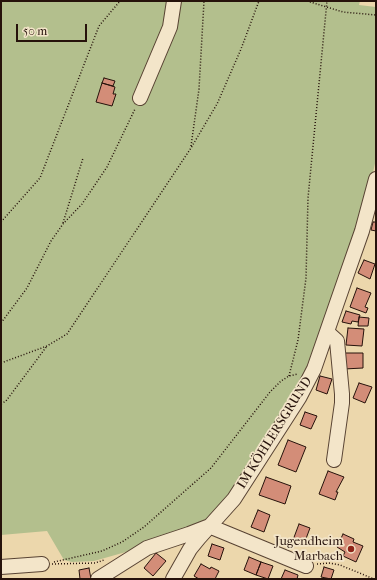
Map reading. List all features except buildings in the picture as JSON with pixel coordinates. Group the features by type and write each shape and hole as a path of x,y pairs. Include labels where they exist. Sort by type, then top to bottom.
{"street":[{"path":"140,98 170,26 174,1"},
{"name":"IM KÖHLERSGRUND","path":"173,579 190,549 234,499 299,398 314,369 374,196 376,179"},
{"path":"327,332 337,341 342,394 342,404 334,460"},
{"path":"98,579 147,548 209,526 306,566"},
{"path":"1,567 42,564"}],"path":[{"path":"1,222 40,178 99,26 120,1"},
{"path":"191,148 199,88 204,1"},
{"path":"1,363 47,346 67,334 191,148 217,104 241,49 259,1"},
{"path":"307,1 343,12 376,15"},
{"path":"289,376 298,340 306,278 308,198 328,1"},
{"path":"1,323 27,288 51,241 63,224 82,204 107,167 140,98"},
{"path":"63,224 83,158"},
{"path":"1,404 6,401 47,346"},
{"path":"42,564 102,551 122,542 144,527 211,468 270,392 281,381 289,376 302,374 310,376"},
{"path":"42,564 95,563 108,559"},
{"path":"306,566 329,563 349,568 374,579"}],"green space":[{"path":"1,1 360,1 359,5 376,7 376,159 368,195 303,377 231,495 205,521 133,550 94,561 72,562 64,560 47,531 1,535"}],"place":[{"name":"Jugendheim Marbach","path":"351,549"}]}
